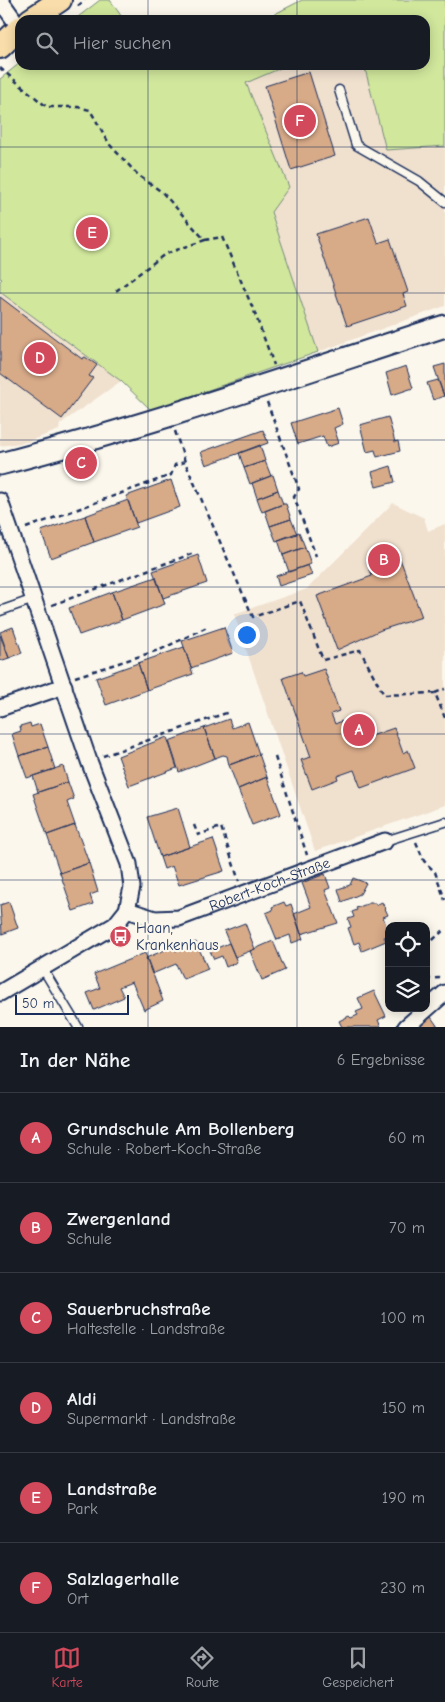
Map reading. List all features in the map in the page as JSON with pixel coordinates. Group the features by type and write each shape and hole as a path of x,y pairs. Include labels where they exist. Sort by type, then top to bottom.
{"main road":[{"path":"38,15 60,0"},
{"path":"0,47 15,33"},
{"path":"0,464 75,445 170,416 445,326"}],"street":[{"path":"0,0 15,21"},
{"path":"0,501 89,761 129,864 132,887 127,910 115,925 0,993"},
{"path":"0,708 63,683"},
{"name":"Robert-Koch-Straße","path":"127,910 156,919 179,918 385,841"},
{"path":"406,1027 445,994"}],"lane":[{"path":"339,90 356,145 419,181 445,202"},
{"path":"0,610 36,605"},
{"path":"385,841 413,834 445,822"},
{"path":"43,969 78,1027"}],"path":[{"path":"0,68 47,107 78,106 90,110 110,146 139,176 162,192 205,240"},
{"path":"116,291 165,254 205,240 222,237 254,311 299,489 294,497 316,556"},
{"path":"170,416 185,462 253,617 300,601 323,660 360,650 384,695 435,693 445,689"},
{"path":"11,534 171,475 175,465 185,462"},
{"path":"36,605 194,553"},
{"path":"63,683 162,648 209,626"},
{"path":"435,693 445,718"},
{"path":"89,761 229,712"},
{"path":"275,757 311,868"},
{"path":"194,824 198,835 221,827 244,894"},
{"path":"413,834 424,861 435,872 445,900"},
{"path":"430,942 445,929"},
{"path":"430,979 444,978 445,980"}],"shaded area":[{"path":"276,70 365,70 386,150 445,146 445,306 318,352 271,212 246,83"},
{"path":"0,292 121,381 60,424 59,430 27,442 0,446"},
{"path":"393,503 424,518 428,531 445,524 445,805 315,851 234,614 307,589"}],"green space":[{"path":"100,0 110,0 120,15 80,15"},
{"path":"302,0 445,0 445,146 386,150 365,70 430,70 430,15 273,15"},
{"path":"15,67 15,70 276,70 246,83 289,187 271,212 318,352 151,410 121,381 0,292 0,281 2,279 0,278 0,79"}],"building":[{"path":"309,72 335,156 291,170 265,86"},
{"path":"369,217 378,243 390,239 408,292 403,294 407,306 347,326 316,234"},
{"path":"0,297 82,359 85,357 97,365 89,376 93,378 62,419 0,373"},
{"path":"445,364 445,396 444,396 434,367"},
{"path":"406,366 413,388 392,395 386,373"},
{"path":"438,380 444,396 433,400 427,383"},
{"path":"338,408 343,424 334,428 339,443 327,447 323,436 298,444 291,423"},
{"path":"388,417 395,442 398,441 400,451 377,457 375,450 367,452 360,425"},
{"path":"263,430 268,443 206,465 201,452"},
{"path":"260,445 265,461 244,468 239,453"},
{"path":"265,461 271,476 250,484 244,468"},
{"path":"391,466 395,482 376,487 372,472"},
{"path":"273,475 278,490 257,498 252,483"},
{"path":"171,480 180,507 136,523 126,496"},
{"path":"278,490 283,504 262,512 257,498"},
{"path":"128,500 137,527 94,542 85,516"},
{"path":"286,504 291,519 270,526 265,511"},
{"path":"85,516 94,542 51,558 41,531"},
{"path":"291,519 297,534 276,541 270,526"},
{"path":"299,532 305,547 283,555 278,540"},
{"path":"305,547 311,564 289,572 283,555"},
{"path":"397,551 422,617 381,630 337,650 317,596 372,576 367,562"},
{"path":"198,555 207,583 163,598 153,571"},
{"path":"308,565 312,575 279,586 276,576"},
{"path":"156,577 165,604 122,620 112,592"},
{"path":"112,592 122,620 79,635 69,608"},
{"path":"13,627 22,653 9,658 0,632"},
{"path":"224,627 233,653 191,668 182,641"},
{"path":"0,635 9,658 0,661"},
{"path":"184,647 193,674 147,690 138,663"},
{"path":"138,663 147,690 106,705 96,678"},
{"path":"324,669 339,711 331,714 335,724 342,721 351,743 394,728 403,753 408,750 415,768 361,788 354,770 337,776 338,779 312,789 301,760 311,757 283,678 301,672 303,676"},
{"path":"229,719 232,728 248,722 259,754 229,765 227,756 223,755 215,758 204,728"},
{"path":"30,723 31,727 40,724 48,747 19,756 12,734 21,731 20,726"},
{"path":"204,728 215,758 179,772 169,741"},
{"path":"167,737 177,768 129,786 118,756"},
{"path":"48,747 55,769 27,778 19,756"},
{"path":"259,754 267,777 238,789 229,765"},
{"path":"63,766 68,782 38,792 33,776"},
{"path":"267,777 281,814 252,825 238,789"},
{"path":"68,782 74,799 67,802 75,825 47,835 33,794"},
{"path":"178,808 190,847 160,857 147,817"},
{"path":"75,825 89,863 60,873 47,835"},
{"path":"213,839 224,871 179,885 172,866 164,869 160,857"},
{"path":"89,863 98,892 90,895 93,904 73,911 60,873"},
{"path":"325,874 330,888 325,890 338,923 301,934 294,914 311,907 302,883"},
{"path":"353,878 366,883 360,894 342,902 338,889 350,885"},
{"path":"9,902 18,928 2,934 0,905"},
{"path":"284,902 286,906 291,904 303,939 292,943 290,935 277,940 266,913 273,910 272,907"},
{"path":"382,902 388,915 383,917 385,922 385,941 362,951 359,942 354,944 348,928 351,927 348,919 354,917 352,912 357,910 356,908 370,903 375,903 376,905"},
{"path":"245,923 255,949 235,957 224,931"},
{"path":"273,941 285,970 262,980 250,951"},
{"path":"196,942 208,969 183,979 176,964 152,974 146,958 174,946 176,951"},
{"path":"229,943 237,962 226,967 222,956 214,959 210,951"},
{"path":"145,953 163,1001 144,1010 132,982 119,987 124,997 94,1010 87,993 100,988 94,974"},
{"path":"374,991 386,1016 378,1020 381,1027 342,1027 339,1021 349,1016 351,1018 358,1015 356,1012 363,1009 358,998"},
{"path":"431,1017 438,1027 417,1027"}],"place":[{"name":"Salzlagerhalle","path":"300,121"},
{"name":"Landstraße","path":"92,233"},
{"name":"Aldi","path":"40,358"},
{"name":"Sauerbruchstraße","path":"81,463"},
{"name":"Zwergenland","path":"384,560"},
{"name":"Grundschule Am Bollenberg","path":"359,730"},
{"name":"Haan, Krankenhaus","path":"120,937"}]}
